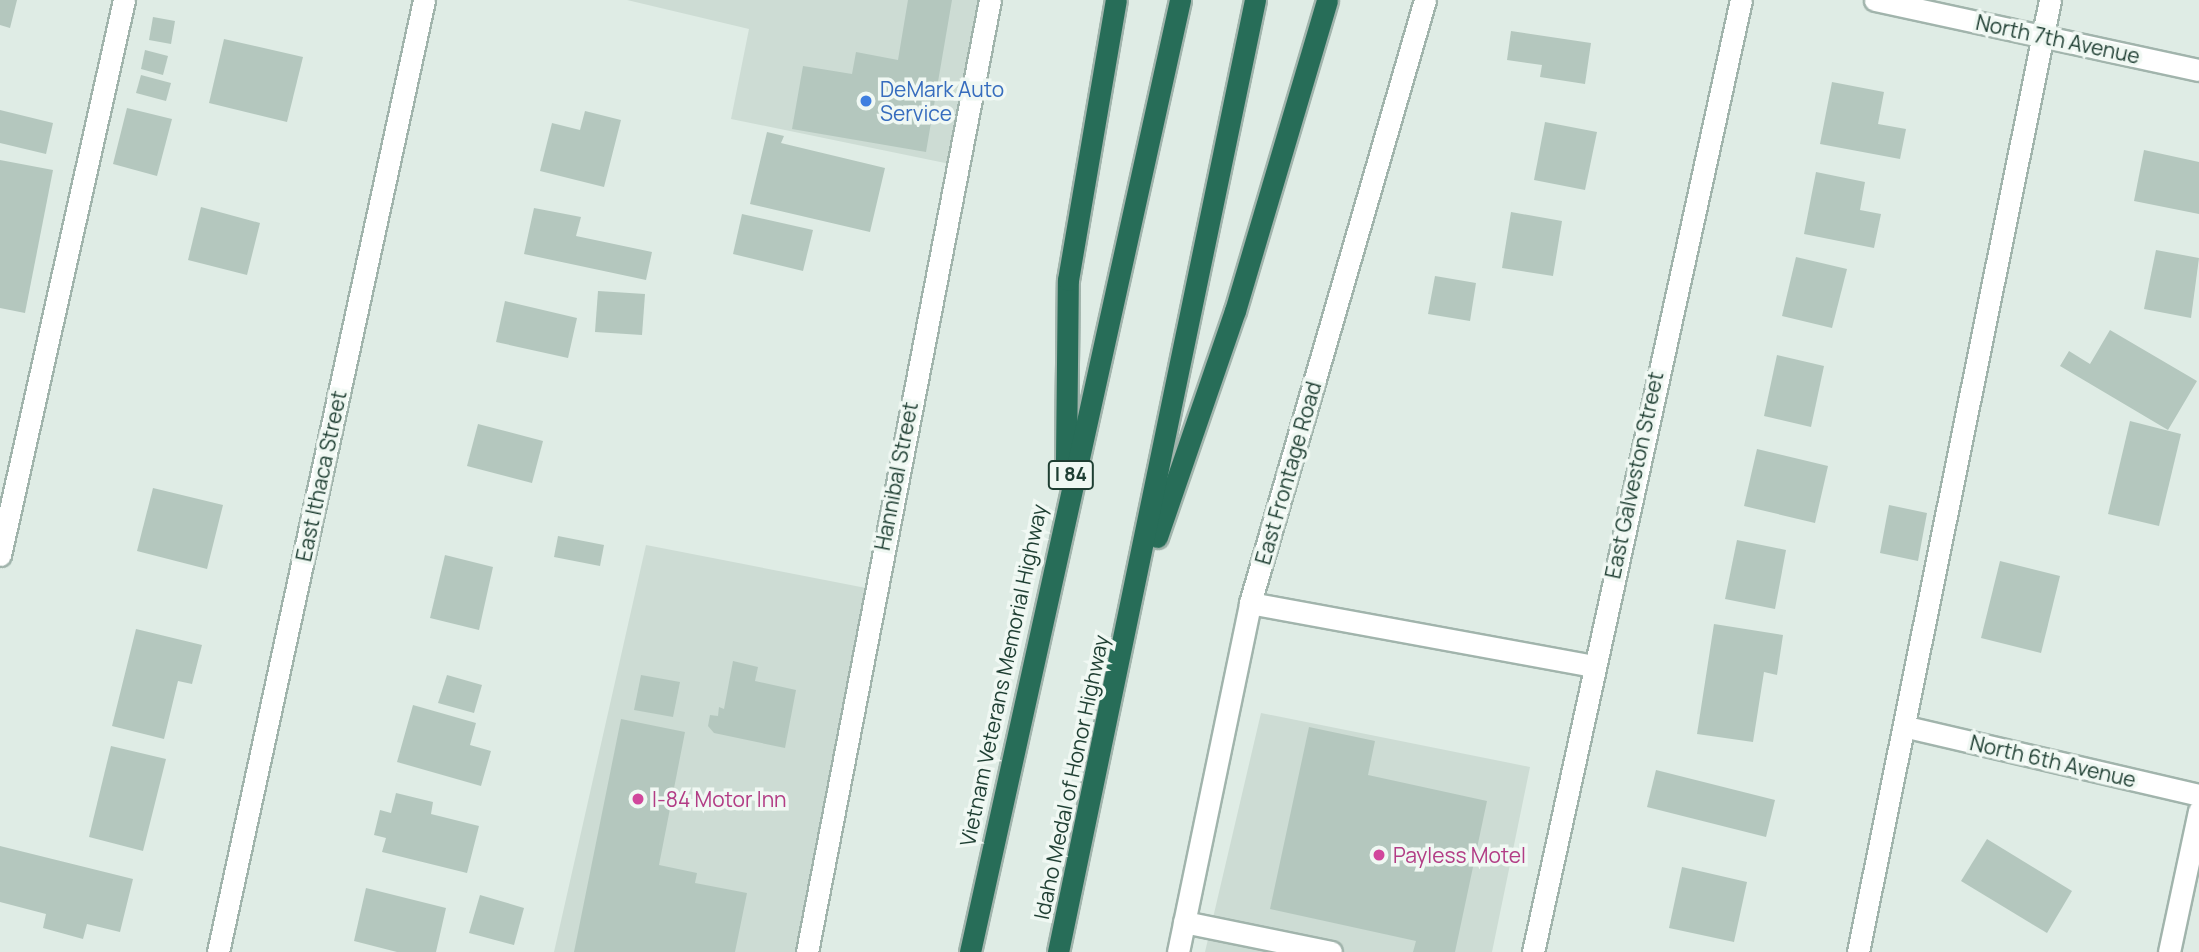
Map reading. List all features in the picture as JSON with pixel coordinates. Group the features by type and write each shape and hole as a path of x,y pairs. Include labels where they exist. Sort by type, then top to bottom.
{"highway":[{"path":"1065,501 1068,280 1116,0"},
{"name":"Vietnam Veterans Memorial Highway","path":"970,952 1065,501 1180,0"},
{"path":"1132,612 1255,0"},
{"path":"1132,612 1235,312 1327,0"},
{"name":"Idaho Medal of Honor Highway","path":"1058,952 1132,612"}],"street":[{"path":"0,555 124,0"},
{"name":"East Ithaca Street","path":"218,952 424,0"},
{"name":"Hannibal Street","path":"807,952 990,0"},
{"name":"East Frontage Road","path":"1178,952 1250,603 1425,0"},
{"name":"East Galveston Street","path":"1533,952 1593,666 1741,0"},
{"name":"North 7th Avenue","path":"1875,0 2199,70"},
{"path":"1858,952 1907,727 2050,0"},
{"path":"1250,603 1593,666"},
{"name":"North 6th Avenue","path":"1907,727 2199,795"},
{"path":"2169,952 2199,811"},
{"path":"1184,922 1331,952"}],"shaded area":[{"path":"627,0 982,0 950,164 731,119 749,29"},
{"path":"646,545 866,588 796,952 554,952"},
{"path":"1261,713 1530,767 1492,952 1205,952"}],"building":[{"path":"0,0 17,0 10,28 0,25"},
{"name":"DeMark Auto Service","path":"908,0 952,0 926,152 792,129 803,66 852,74 856,52 898,60"},
{"path":"153,17 175,21 171,44 149,40"},
{"path":"1511,31 1591,43 1585,84 1540,77 1542,65 1507,60"},
{"path":"224,39 303,57 287,122 209,103"},
{"path":"145,50 168,56 163,75 141,69"},
{"path":"141,75 171,83 166,101 136,93"},
{"path":"1832,82 1884,92 1878,124 1906,129 1900,159 1820,144"},
{"path":"127,108 172,119 157,176 113,164"},
{"path":"0,110 53,123 46,154 0,143"},
{"path":"585,111 621,120 604,187 540,171 552,123 580,130"},
{"path":"1545,122 1597,132 1585,190 1534,180"},
{"path":"767,132 784,136 781,143 885,168 870,232 750,204"},
{"path":"2144,150 2199,162 2199,214 2134,201"},
{"path":"0,160 53,170 25,313 0,308"},
{"path":"1816,172 1865,182 1860,210 1881,214 1874,248 1804,234"},
{"path":"201,207 260,223 247,275 188,260"},
{"path":"534,208 581,217 576,236 652,252 646,280 524,254"},
{"path":"1511,212 1562,221 1553,276 1502,268"},
{"path":"742,214 813,230 803,271 733,254"},
{"path":"2156,250 2199,258 2191,318 2144,309"},
{"path":"1796,257 1847,269 1832,328 1782,316"},
{"path":"1435,276 1476,283 1470,321 1428,314"},
{"path":"598,291 645,294 642,335 595,332"},
{"path":"505,301 577,318 568,358 496,342"},
{"path":"2110,330 2197,381 2168,430 2060,366 2069,351 2090,364"},
{"path":"1777,355 1824,366 1811,427 1764,416"},
{"path":"2130,421 2181,434 2159,526 2108,514"},
{"path":"478,424 543,441 532,483 467,466"},
{"path":"1757,449 1828,466 1815,523 1744,506"},
{"path":"153,488 223,505 207,569 137,551"},
{"path":"1889,505 1927,513 1918,561 1880,553"},
{"path":"558,536 604,545 600,566 554,557"},
{"path":"1737,540 1786,550 1775,609 1725,599"},
{"path":"445,555 493,567 479,630 430,618"},
{"path":"2000,561 2060,576 2041,653 1981,638"},
{"path":"1714,624 1783,635 1777,675 1764,672 1753,742 1697,734"},
{"path":"136,629 202,645 192,684 178,681 164,739 112,726"},
{"path":"733,661 758,667 755,681 796,690 785,748 714,733 708,726 710,715 718,716 719,707 724,709"},
{"path":"447,675 482,685 474,713 438,703"},
{"path":"641,675 680,682 673,717 634,710"},
{"path":"413,705 476,723 470,745 491,751 481,786 397,762"},
{"name":"I-84 Motor Inn","path":"621,719 685,732 659,865 697,873 695,883 747,893 735,952 574,952"},
{"name":"Payless Motel","path":"1309,727 1375,741 1368,775 1487,801 1455,952 1413,952 1416,941 1270,909"},
{"path":"111,746 166,759 143,851 89,837"},
{"path":"1656,770 1775,800 1766,837 1647,807"},
{"path":"396,793 433,802 431,814 479,826 467,873 382,852 386,838 374,835 380,810 391,813"},
{"path":"1987,839 2072,891 2047,933 1961,881"},
{"path":"0,846 133,879 120,932 87,924 83,939 43,928 46,914 0,902"},
{"path":"1682,867 1747,882 1734,942 1669,928"},
{"path":"366,888 446,908 436,952 397,952 354,941"},
{"path":"480,895 524,908 514,945 469,933"}],"place":[{"name":"DeMark Auto Service","path":"866,101"},
{"name":"I-84 Motor Inn","path":"638,799"},
{"name":"Payless Motel","path":"1379,855"}]}
